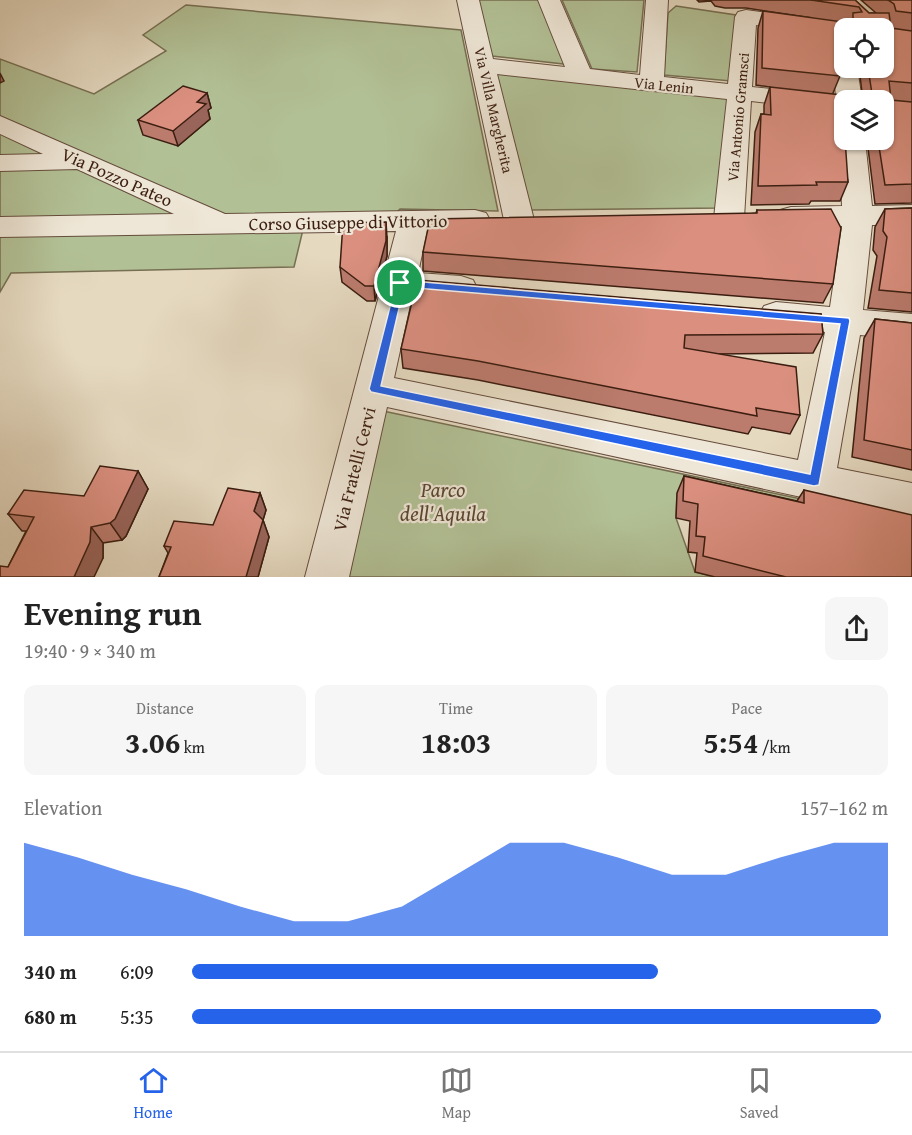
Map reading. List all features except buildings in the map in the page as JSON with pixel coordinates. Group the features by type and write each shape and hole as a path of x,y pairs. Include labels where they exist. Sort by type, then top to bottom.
{"street":[{"name":"Via Villa Margherita","path":"468,0 484,66 531,220"},
{"path":"549,0 581,76"},
{"path":"651,83 657,0"},
{"path":"765,0 790,23 834,30"},
{"name":"Via Antonio Gramsci","path":"790,23 746,17 740,93 738,218 858,217"},
{"name":"Via Lenin","path":"484,66 834,103"},
{"name":"Via Pozzo Pateo","path":"0,124 196,213 235,224"},
{"path":"814,481 845,321 858,217 853,150"},
{"path":"5,161 83,161"},
{"path":"858,217 912,215"},
{"name":"Corso Giuseppe di Vittorio","path":"0,226 531,220"},
{"name":"Via Fratelli Cervi","path":"327,577 414,221"},
{"path":"400,283 494,291"},
{"path":"752,313 912,327"},
{"path":"374,389 912,502"}],"green space":[{"path":"478,0 539,0 564,64 492,56"},
{"path":"562,0 644,0 637,72 592,69"},
{"path":"186,5 461,30 498,211 400,209 397,212 307,213 294,267 11,273 0,292 0,59 94,94 166,51 143,35"},
{"path":"676,6 736,15 731,81 664,75 668,13"},
{"path":"496,72 730,98 721,208 530,210"},
{"name":"Parco dell'Aquila","path":"383,411 906,521 677,494 676,518 695,572 715,577 349,577"}],"route":[{"path":"400,283 845,321 814,481 374,389 400,283"}]}
